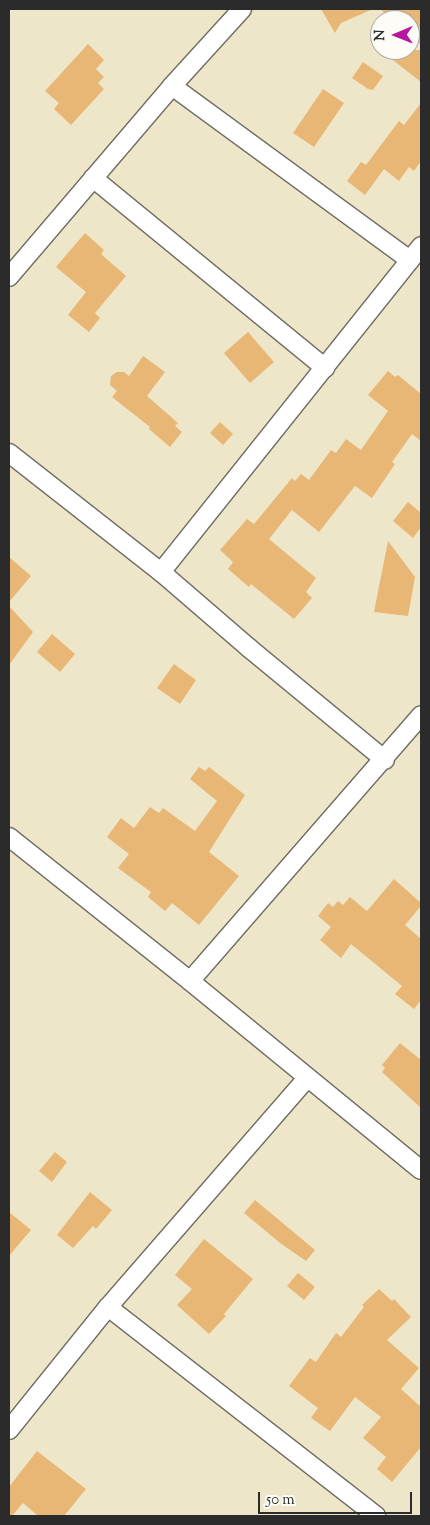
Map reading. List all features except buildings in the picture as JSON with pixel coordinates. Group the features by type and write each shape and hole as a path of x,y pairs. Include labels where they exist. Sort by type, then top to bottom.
{"street":[{"path":"9,277 172,86 242,9"},
{"path":"172,86 410,260"},
{"path":"93,178 325,368"},
{"path":"161,572 421,246"},
{"path":"9,453 161,572 249,648 385,760"},
{"path":"190,981 385,760 421,715"},
{"path":"9,837 190,981 421,1170"},
{"path":"9,1430 108,1307 307,1078"},
{"path":"108,1307 376,1516"}]}
